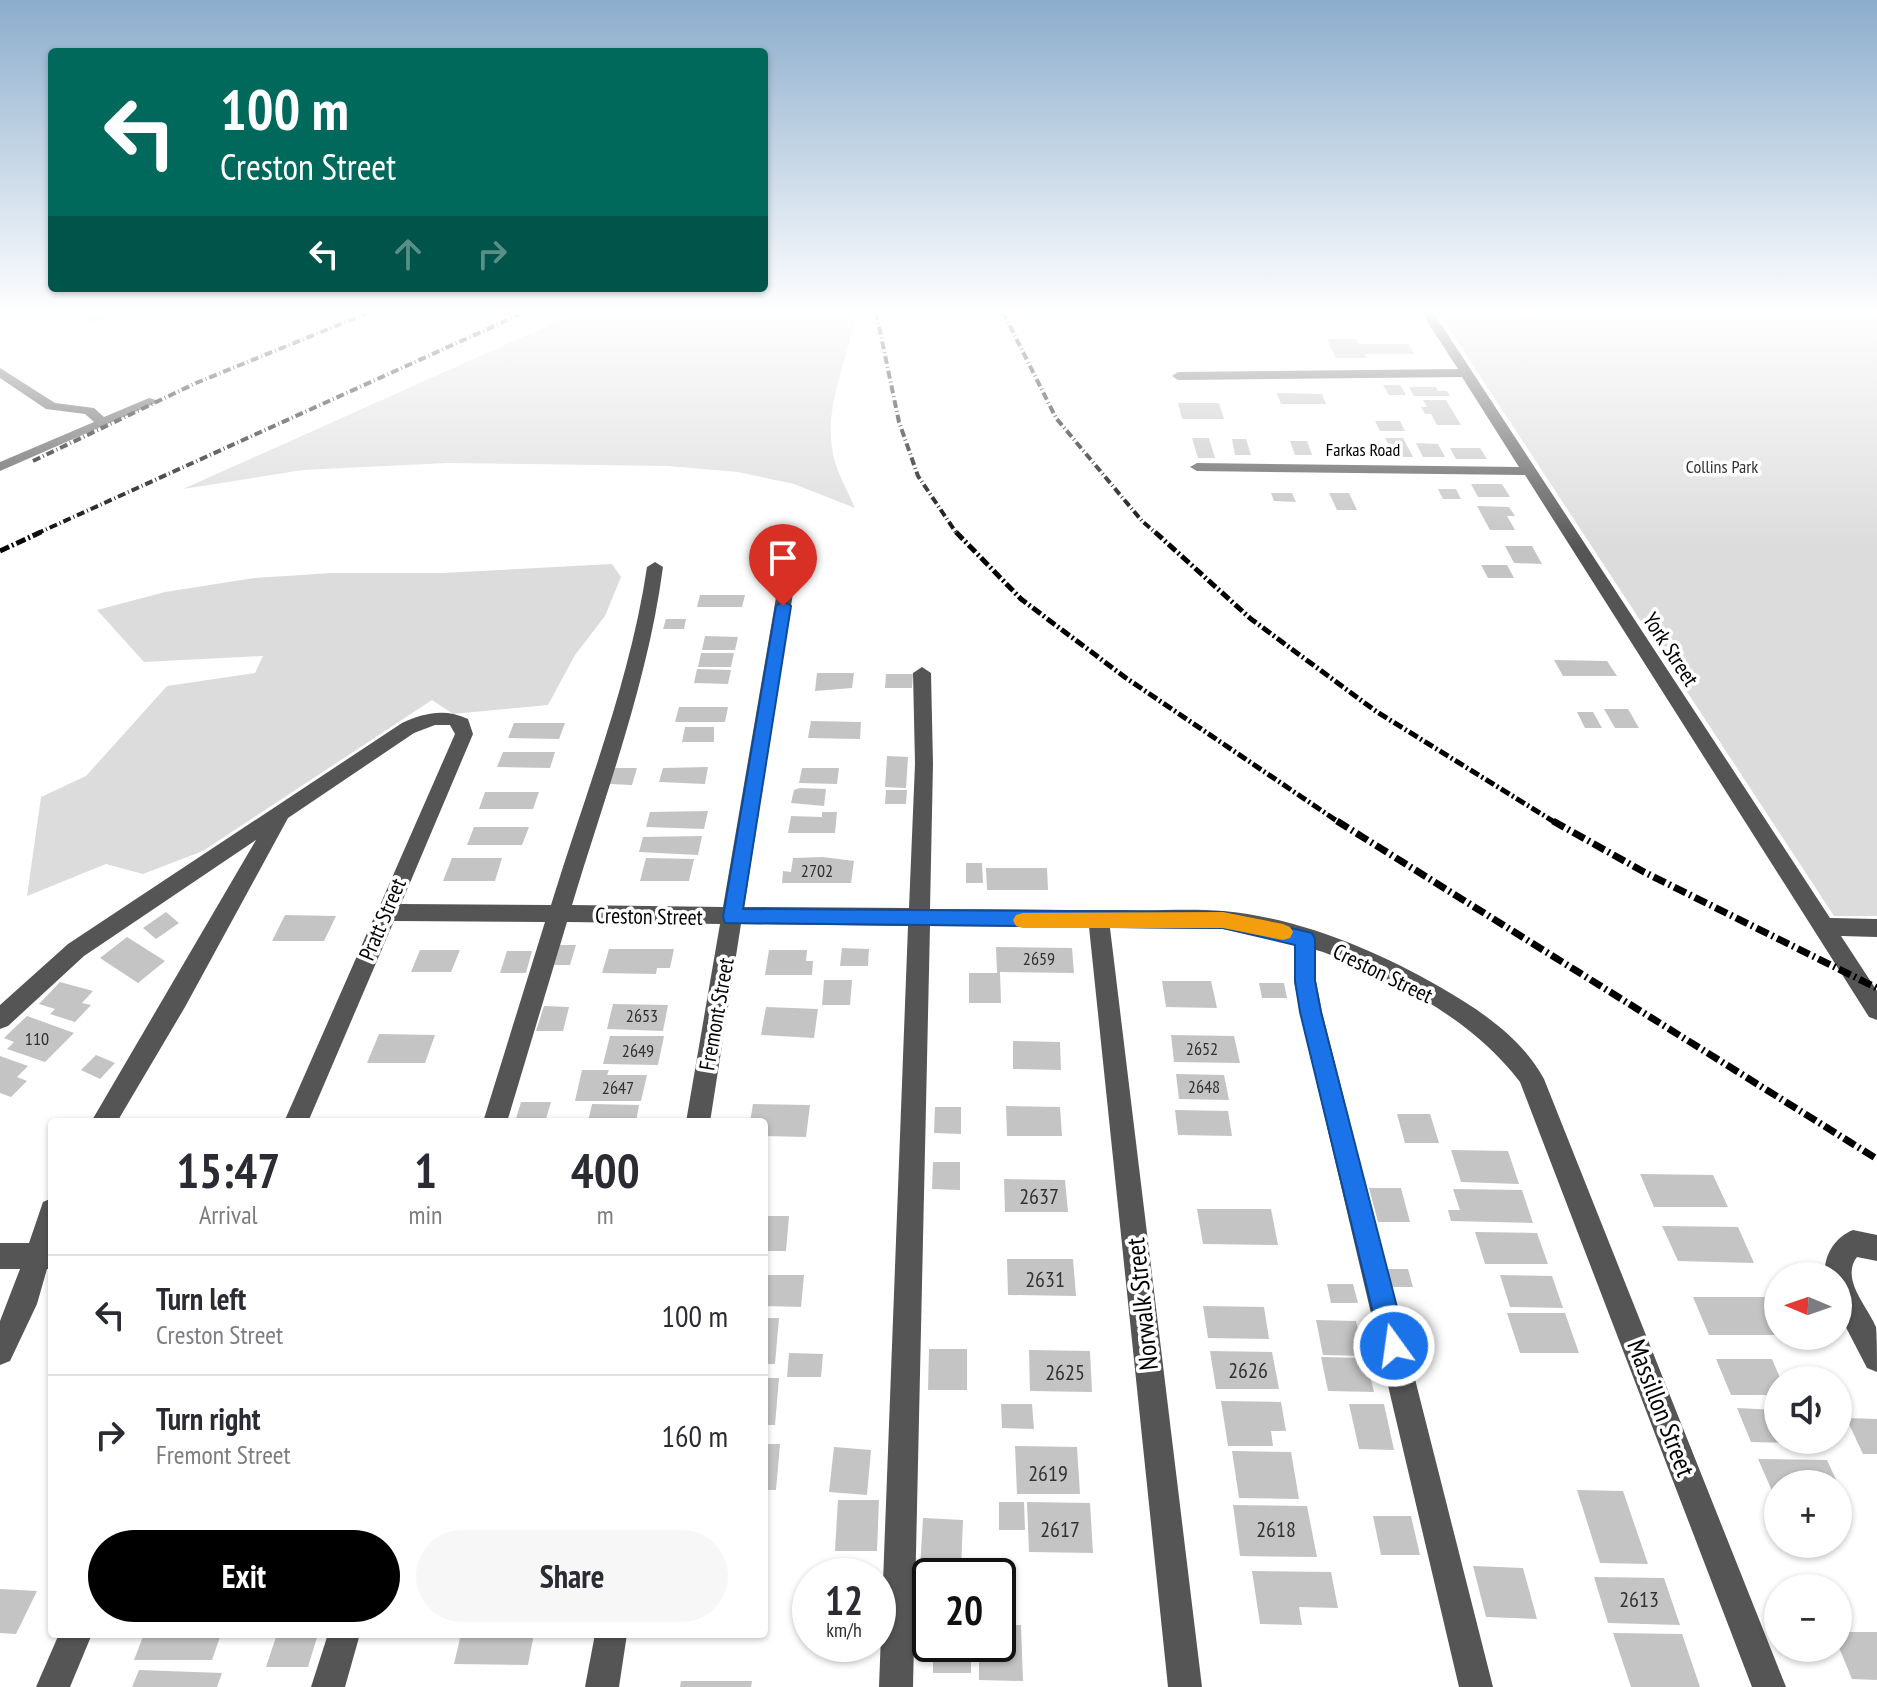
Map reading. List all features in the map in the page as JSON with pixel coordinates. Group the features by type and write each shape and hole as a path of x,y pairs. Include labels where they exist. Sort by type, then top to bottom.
{"street":[{"path":"28,391 51,406 89,411 103,423"},
{"name":"York Street","path":"1477,391 1877,1010"},
{"path":"0,467 154,401"},
{"name":"Farkas Road","path":"1197,467 1529,471"},
{"path":"496,1118 629,683 651,596 655,567"},
{"name":"Fremont Street","path":"699,1118 788,574"},
{"path":"896,1687 924,764 922,673"},
{"name":"Pratt Street","path":"281,813 408,728 434,719 454,719 462,724 464,734 384,912 298,1118"},
{"path":"0,1019 76,950 281,813"},
{"path":"105,1118 177,1000 281,813"},
{"name":"Creston Street","path":"384,912 1223,920 1342,950 1474,1020 1506,1048 1528,1074 1553,1130"},
{"name":"Norwalk Street","path":"1099,921 1185,1687"},
{"path":"1824,927 1872,930"},
{"path":"1305,939 1305,981 1311,1012 1476,1687"},
{"name":"Massillon Street","path":"1553,1130 1769,1687"},
{"path":"1877,1248 1853,1243 1842,1253 1838,1270 1846,1296 1877,1358"},
{"path":"0,1256 46,1256 0,1351"},
{"path":"53,1687 74,1638"},
{"path":"328,1687 343,1638"},
{"path":"602,1687 610,1638"}],"green space":[{"path":"403,391 836,391 832,409 831,444 835,462 855,508 794,484 738,472 667,466 447,463 303,470 183,489"},
{"name":"Collins Park","path":"1490,391 1877,391 1877,916 1834,916"},
{"path":"612,564 621,577 605,616 575,655 548,705 453,714 432,700 203,851 143,874 106,864 27,896 41,797 86,776 167,686 255,673 263,656 144,662 97,610 165,592 254,578"}],"building":[{"path":"1386,391 1403,391 1406,395 1389,395"},
{"path":"1411,391 1447,391 1450,396 1414,396"},
{"path":"1277,393 1322,394 1326,404 1281,404"},
{"path":"1423,400 1446,400 1461,425 1437,425 1431,414 1425,414 1421,407 1427,407"},
{"path":"1178,403 1219,403 1224,419 1182,419"},
{"path":"1375,421 1400,421 1405,431 1380,431"},
{"path":"1192,438 1209,438 1215,458 1198,458"},
{"path":"1385,438 1403,438 1413,457 1395,457"},
{"path":"1232,439 1246,439 1251,455 1235,455"},
{"path":"1290,441 1307,441 1312,455 1295,455"},
{"path":"1416,443 1438,444 1445,457 1423,457"},
{"path":"1450,448 1480,448 1487,459 1456,459"},
{"path":"1471,484 1502,484 1510,497 1478,497"},
{"path":"1438,489 1456,489 1461,499 1443,499"},
{"path":"1271,493 1292,493 1296,502 1274,501"},
{"path":"1329,493 1349,493 1357,510 1337,510"},
{"path":"1477,506 1509,507 1515,516 1507,516 1515,530 1490,530"},
{"path":"1505,546 1532,546 1542,564 1514,563"},
{"path":"1481,565 1507,565 1514,578 1488,578"},
{"path":"700,595 745,595 742,607 697,607"},
{"path":"666,619 686,619 684,629 663,629"},
{"path":"705,636 738,637 735,650 702,650"},
{"path":"701,653 734,653 731,667 698,667"},
{"path":"1554,660 1607,661 1617,676 1563,676"},
{"path":"697,669 731,670 728,684 694,683"},
{"path":"817,673 854,673 852,688 815,691"},
{"path":"886,674 913,674 912,688 885,688"},
{"path":"679,707 728,707 725,722 675,722"},
{"path":"1604,709 1628,709 1639,728 1615,728"},
{"path":"1577,712 1593,712 1602,728 1585,728"},
{"path":"811,721 861,722 860,739 808,738"},
{"path":"514,723 565,723 559,739 508,738"},
{"path":"685,727 714,727 714,742 682,742"},
{"path":"503,752 555,752 550,768 497,767"},
{"path":"887,756 908,757 906,788 885,787"},
{"path":"708,767 705,784 659,782 663,768"},
{"path":"614,768 637,768 632,785 609,784"},
{"path":"802,768 839,768 837,784 799,783"},
{"path":"826,789 824,806 791,803 794,790"},
{"path":"886,790 907,790 906,804 885,804"},
{"path":"485,792 539,792 533,809 479,809"},
{"path":"708,811 704,829 646,827 650,812"},
{"path":"822,812 837,812 835,833 788,833 791,816 822,817"},
{"path":"474,827 529,827 522,845 467,845"},
{"path":"702,836 698,855 639,852 643,837"},
{"path":"823,857 854,861 851,883 782,883 783,871 791,872 793,858"},
{"path":"452,858 502,858 495,881 443,881"},
{"path":"646,858 694,859 689,881 640,881"},
{"path":"966,863 982,863 983,883 966,883"},
{"path":"986,868 1047,868 1048,890 987,890"},
{"path":"166,912 179,923 156,939 143,928"},
{"path":"285,915 336,916 324,941 272,941"},
{"path":"127,937 165,961 138,983 100,958"},
{"path":"560,945 576,945 570,965 554,965"},
{"path":"996,947 1072,948 1074,973 1000,972 1001,1003 969,1003 969,973 997,973"},
{"path":"842,948 869,949 868,966 840,966"},
{"path":"609,949 674,949 670,968 657,968 656,974 602,973"},
{"path":"420,950 460,950 451,972 411,972"},
{"path":"769,950 807,950 806,961 813,961 812,975 765,975"},
{"path":"507,951 532,951 526,973 500,973"},
{"path":"824,980 852,980 850,1005 822,1005"},
{"path":"1162,981 1211,981 1217,1008 1166,1007"},
{"path":"60,982 93,991 82,1003 91,1005 75,1022 50,1014 55,1009 39,1004"},
{"path":"1259,983 1284,983 1287,998 1262,998"},
{"path":"613,1004 668,1005 663,1031 607,1029"},
{"path":"544,1006 569,1007 563,1031 536,1031"},
{"path":"766,1007 818,1009 814,1038 761,1035"},
{"path":"27,1016 74,1033 45,1062 7,1049 14,1042 4,1038"},
{"path":"379,1034 435,1035 425,1063 367,1063"},
{"path":"1171,1035 1234,1036 1240,1063 1174,1062"},
{"path":"610,1036 664,1036 658,1065 603,1064"},
{"path":"1013,1041 1060,1042 1061,1070 1013,1069"},
{"path":"96,1055 115,1063 100,1079 81,1070"},
{"path":"0,1056 28,1066 17,1077 27,1081 11,1097 0,1093"},
{"path":"582,1070 609,1070 607,1075 647,1075 641,1101 575,1101"},
{"path":"1176,1074 1224,1075 1229,1100 1179,1099"},
{"path":"521,1102 551,1102 546,1118 516,1118"},
{"path":"592,1104 639,1105 637,1118 589,1118"},
{"path":"753,1104 810,1105 806,1137 768,1136 768,1118 751,1118"},
{"path":"1006,1106 1060,1107 1062,1136 1007,1136"},
{"path":"935,1107 961,1107 961,1134 934,1133"},
{"path":"1175,1110 1228,1111 1232,1136 1178,1135"},
{"path":"1397,1114 1430,1114 1439,1143 1405,1143"},
{"path":"1451,1150 1508,1151 1519,1184 1461,1182"},
{"path":"933,1162 960,1162 960,1190 932,1189"},
{"path":"1640,1174 1713,1175 1728,1207 1654,1207"},
{"path":"1004,1179 1065,1180 1068,1212 1005,1212"},
{"path":"1369,1188 1401,1188 1410,1222 1378,1222"},
{"path":"1453,1189 1522,1190 1533,1223 1451,1221 1448,1210 1460,1210"},
{"path":"1197,1209 1271,1209 1278,1245 1203,1244"},
{"path":"768,1216 789,1216 786,1251 768,1251"},
{"path":"1662,1226 1738,1227 1754,1263 1678,1261"},
{"path":"1475,1232 1537,1233 1548,1264 1485,1264"},
{"path":"1007,1259 1073,1259 1076,1296 1008,1295"},
{"path":"1384,1269 1408,1269 1413,1287 1388,1287"},
{"path":"768,1275 804,1275 801,1307 768,1306"},
{"path":"1500,1275 1552,1276 1563,1308 1510,1307"},
{"path":"1327,1284 1353,1284 1358,1303 1331,1303"},
{"path":"1693,1297 1764,1297 1764,1335 1709,1335"},
{"path":"1203,1306 1264,1307 1269,1339 1208,1338"},
{"path":"1507,1313 1565,1313 1579,1353 1520,1353"},
{"path":"768,1318 779,1318 775,1364 768,1364"},
{"path":"1316,1320 1356,1321 1364,1356 1323,1355"},
{"path":"929,1349 967,1349 967,1390 928,1390"},
{"path":"1029,1350 1090,1351 1092,1392 1030,1391"},
{"path":"1210,1351 1272,1352 1279,1389 1216,1389"},
{"path":"789,1353 823,1354 821,1377 787,1377"},
{"path":"1321,1357 1366,1358 1374,1392 1328,1391"},
{"path":"1716,1359 1772,1359 1775,1366 1764,1366 1764,1395 1731,1395"},
{"path":"768,1378 779,1378 775,1425 768,1425"},
{"path":"1221,1401 1281,1402 1286,1431 1271,1431 1273,1446 1228,1446"},
{"path":"1001,1404 1032,1404 1034,1429 1002,1428"},
{"path":"1349,1404 1384,1404 1394,1450 1359,1449"},
{"path":"1737,1408 1764,1409 1764,1442 1751,1442"},
{"path":"1852,1418 1877,1419 1877,1454 1863,1454 1852,1431"},
{"path":"768,1444 780,1444 776,1490 768,1490"},
{"path":"1015,1446 1077,1447 1080,1494 1017,1494"},
{"path":"834,1447 871,1450 867,1495 829,1492"},
{"path":"1232,1451 1291,1452 1299,1499 1239,1498"},
{"path":"1758,1459 1827,1460 1832,1470 1764,1470 1764,1473"},
{"path":"1577,1490 1623,1491 1648,1564 1600,1563"},
{"path":"838,1500 879,1500 877,1551 835,1551"},
{"path":"999,1502 1024,1502 1025,1530 999,1530"},
{"path":"1027,1502 1090,1503 1093,1553 1029,1552"},
{"path":"1233,1505 1307,1506 1317,1557 1240,1556"},
{"path":"1373,1516 1411,1516 1420,1555 1381,1555"},
{"path":"923,1518 963,1520 962,1558 921,1558"},
{"path":"1473,1566 1523,1568 1537,1619 1486,1617"},
{"path":"1252,1571 1331,1572 1338,1608 1299,1607 1302,1625 1260,1624"},
{"path":"1594,1577 1664,1578 1680,1625 1608,1623"},
{"path":"0,1589 37,1591 16,1634 0,1633"},
{"path":"1016,1625 1021,1625 1023,1681 979,1680 979,1662 1016,1662"},
{"path":"1852,1632 1877,1632 1877,1680 1852,1679 1845,1662 1852,1662"},
{"path":"1613,1633 1682,1634 1700,1687 1631,1687"},
{"path":"142,1638 220,1638 212,1660 134,1660"},
{"path":"276,1638 317,1638 308,1667 266,1667"},
{"path":"460,1638 533,1638 528,1665 454,1664"},
{"path":"933,1662 971,1662 971,1673 933,1673"},
{"path":"139,1670 222,1673 217,1687 132,1687"},
{"path":"681,1681 752,1681 751,1687 680,1687"}],"railway":[{"path":"33,461 180,391"},
{"path":"36,534 352,391"},
{"path":"892,391 899,422 918,476 957,534"},
{"path":"1042,391 1056,418 1142,521 1157,534"},
{"path":"0,551 41,532"},
{"path":"956,532 1021,599 1126,678 1338,821"},
{"path":"1155,532 1251,619 1377,712 1556,823"},
{"path":"1338,821 1877,1159"},
{"path":"1553,821 1644,872 1877,988"}],"slow traffic":[{"path":"1023,920 1223,920 1283,932"}],"route":[{"path":"783,606 732,917 1223,920 1305,939 1305,981 1311,1012 1394,1346"}]}
